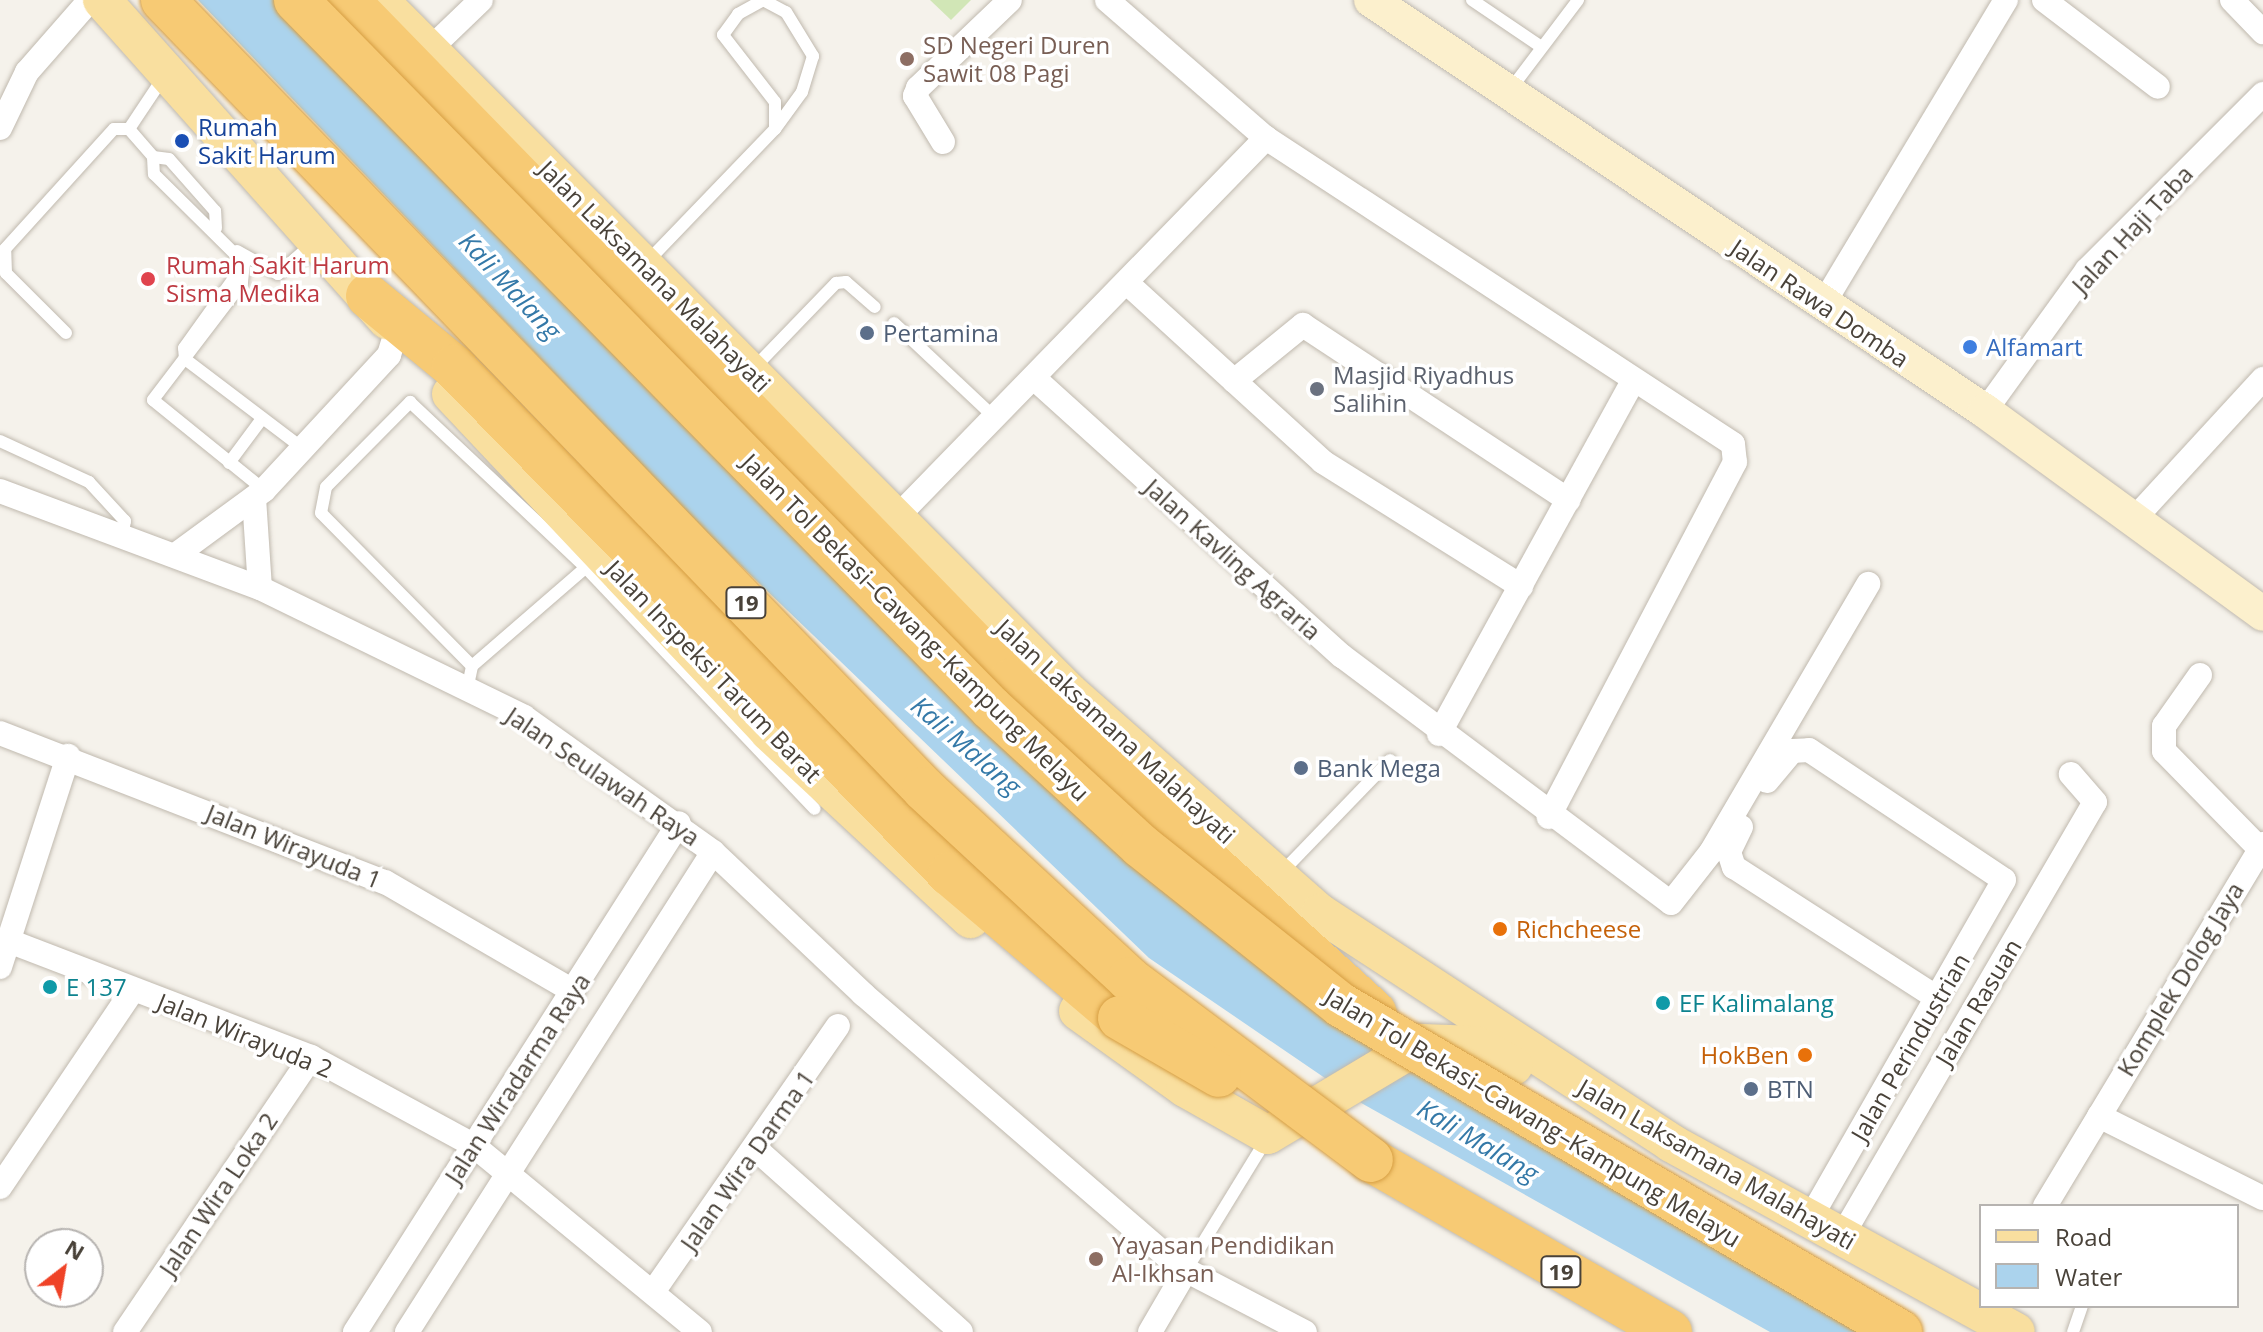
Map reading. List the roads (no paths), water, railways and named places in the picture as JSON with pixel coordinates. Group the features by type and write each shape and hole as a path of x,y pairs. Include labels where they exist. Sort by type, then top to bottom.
{"highway":[{"name":"19","path":"163,0 924,789 1129,979 1371,1160 1670,1332"},
{"name":"Jalan Tol Bekasi–Cawang–Kampung Melayu","path":"296,0 991,708 1141,846 1341,1005 1409,1037 1721,1233 1900,1332"},
{"path":"347,0 1010,681 1181,844 1409,1037"},
{"path":"368,296 454,367 595,547 950,874 1120,1018 1371,1160"}],"main road":[{"name":"Jalan Inspeksi Tarum Barat","path":"102,0 165,74 368,296 396,332 595,547 888,850 1103,1032 1282,1130"},
{"name":"Jalan Laksamana Malahayati","path":"379,0 431,48 895,519 1146,767 1276,877 1320,913 1671,1143 1826,1228 1978,1318"},
{"path":"1282,1130 1409,1037 1418,1008 1336,939 1320,913"},
{"name":"Jalan Laksamana Malahayati","path":"1409,1037 1476,1045 1502,1058 1714,1192 1978,1318 2016,1332"}],"street":[{"path":"0,128 27,72 90,0"},
{"path":"431,48 481,0"},
{"path":"943,142 915,96 918,88 1010,0"},
{"path":"1107,0 1266,138 1733,444 1735,462 1549,817"},
{"path":"2044,0 2158,87"},
{"path":"2232,0 2263,32"},
{"name":"Jalan Rawa Domba","path":"1380,2 1508,93 1822,306 1985,411 2263,614"},
{"path":"1822,306 1994,6"},
{"name":"Jalan Haji Taba","path":"1985,411 2087,270 2263,94"},
{"path":"895,519 1266,138"},
{"path":"1127,283 1323,462 1521,586"},
{"path":"1234,381 1303,325 1568,500"},
{"path":"177,554 259,494 389,355 396,332"},
{"name":"Jalan Kavling Agraria","path":"1034,378 1342,656 1439,734 1664,901 1677,901 1868,584"},
{"path":"2135,518 2263,379"},
{"path":"1439,734 1633,381"},
{"name":"Jalan Seulawah Raya","path":"0,491 122,537 177,554 469,678 679,823 863,994 1185,1272 1305,1332"},
{"path":"259,494 260,588"},
{"path":"2200,675 2164,726 2164,751 2261,846"},
{"name":"Jalan Wirayuda 1","path":"0,733 68,756 385,882 573,991"},
{"name":"Jalan Perindustrian","path":"1826,1228 1937,998 2002,887 2001,873 1804,749 1777,765 1733,840 1734,867 1937,998"},
{"path":"0,967 68,756"},
{"name":"Jalan Rasuan","path":"1826,1228 2095,802 2071,774"},
{"name":"Jalan Wiradarma Raya","path":"355,1332 679,823"},
{"name":"Komplek Dolog Jaya","path":"2046,1204 2261,846"},
{"name":"Jalan Wiradarma Raya","path":"417,1328 510,1171 713,852"},
{"name":"Jalan Wirayuda 2","path":"9,941 311,1057 473,1145 510,1171 700,1332"},
{"path":"0,1187 133,990"},
{"name":"Jalan Wira Darma 1","path":"653,1292 757,1150 838,1026"},
{"name":"Jalan Wira Loka 2","path":"125,1332 311,1057"},
{"path":"2099,1116 2263,1198"},
{"path":"757,1150 961,1332"},
{"path":"1150,1332 1185,1272"}],"lane":[{"path":"644,265 775,129 802,92 813,56 786,12 763,0 738,14 723,35 775,102 775,129"},
{"path":"1472,0 1540,46"},
{"path":"1508,93 1540,46 1578,0"},
{"path":"129,129 165,74"},
{"path":"66,333 1,261 114,129 129,129 153,157 154,174 203,226 216,228 237,251 278,274 317,239"},
{"path":"153,157 169,159 215,211 216,228"},
{"path":"237,251 242,283 153,400 229,463 259,494"},
{"path":"750,372 836,283 846,282 875,307"},
{"path":"894,323 994,417"},
{"path":"185,359 261,420 301,447"},
{"path":"595,547 469,678 321,513 326,487 410,402 595,547 815,809"},
{"path":"229,463 261,420"},
{"path":"0,441 89,482 125,521 122,537"},
{"path":"1276,877 1390,760"},
{"path":"1185,1272 1282,1130"},
{"path":"2073,1332 2081,1308"}],"water":[{"name":"Kali Malang","path":"198,0 296,0 1340,1005 1900,1332 1770,1332 1363,1104 1149,958 710,536"}],"place":[{"name":"SD Negeri Duren Sawit 08 Pagi","path":"907,59"},
{"name":"Rumah Sakit Harum","path":"182,141"},
{"name":"Rumah Sakit Harum Sisma Medika","path":"148,279"},
{"name":"Pertamina","path":"867,333"},
{"name":"Alfamart","path":"1970,347"},
{"name":"Masjid Riyadhus Salihin","path":"1317,389"},
{"name":"Bank Mega","path":"1301,768"},
{"name":"Richcheese","path":"1500,929"},
{"name":"E 137","path":"50,987"},
{"name":"EF Kalimalang","path":"1663,1003"},
{"name":"HokBen","path":"1805,1055"},
{"name":"BTN","path":"1751,1089"},
{"name":"Yayasan Pendidikan Al-Ikhsan","path":"1096,1259"}]}
